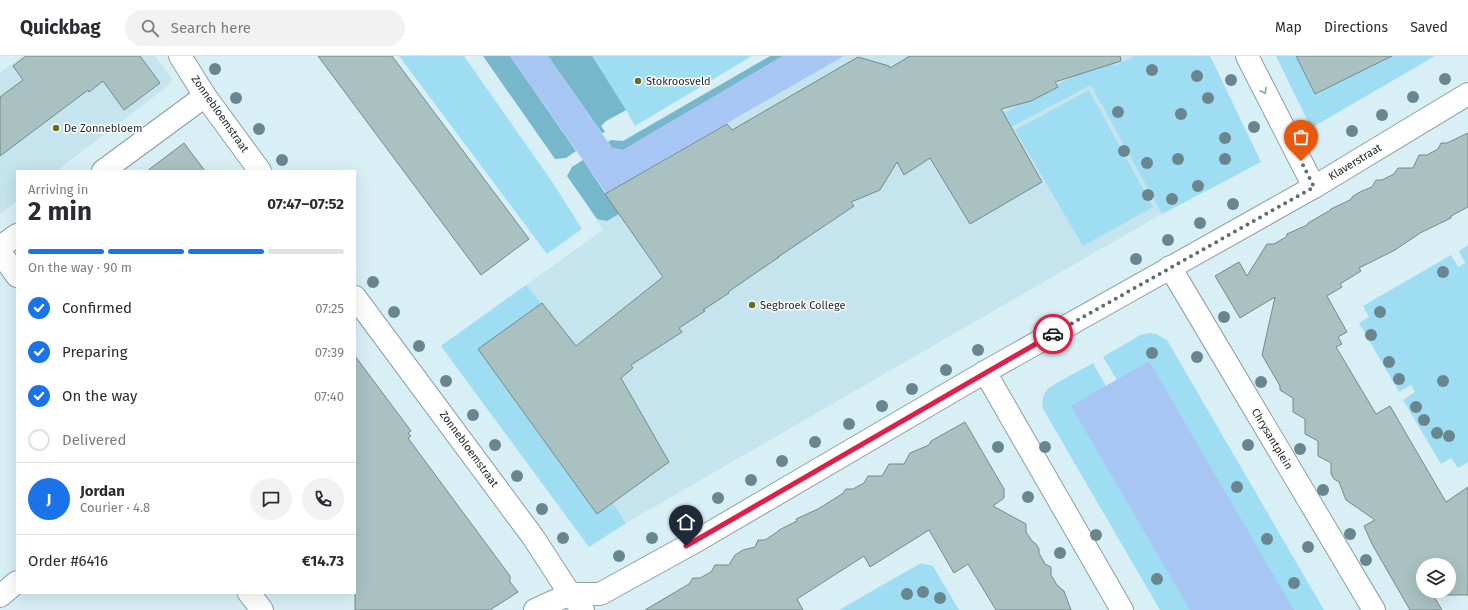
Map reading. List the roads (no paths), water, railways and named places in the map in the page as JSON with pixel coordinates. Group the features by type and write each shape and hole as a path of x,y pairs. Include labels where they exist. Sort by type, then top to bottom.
{"street":[{"name":"Zonnebloemstraat","path":"180,56 205,96 259,170"},
{"path":"1247,56 1314,187"},
{"name":"Klaverstraat","path":"577,605 698,540 985,372 1314,187 1468,94"},
{"path":"104,170 205,96"},
{"path":"0,247 16,235"},
{"path":"0,252 16,275"},
{"name":"Chrysantplein","path":"1170,268 1374,610"},
{"name":"Zonnebloemstraat","path":"356,298 533,536 577,605"},
{"path":"985,372 1122,610"},
{"path":"0,596 16,583"},
{"path":"250,594 262,610"},
{"path":"535,610 577,605"}],"place":[{"name":"Stokroosveld","path":"638,81"},
{"name":"De Zonnebloem","path":"56,128"},
{"name":"Segbroek College","path":"752,305"}]}
